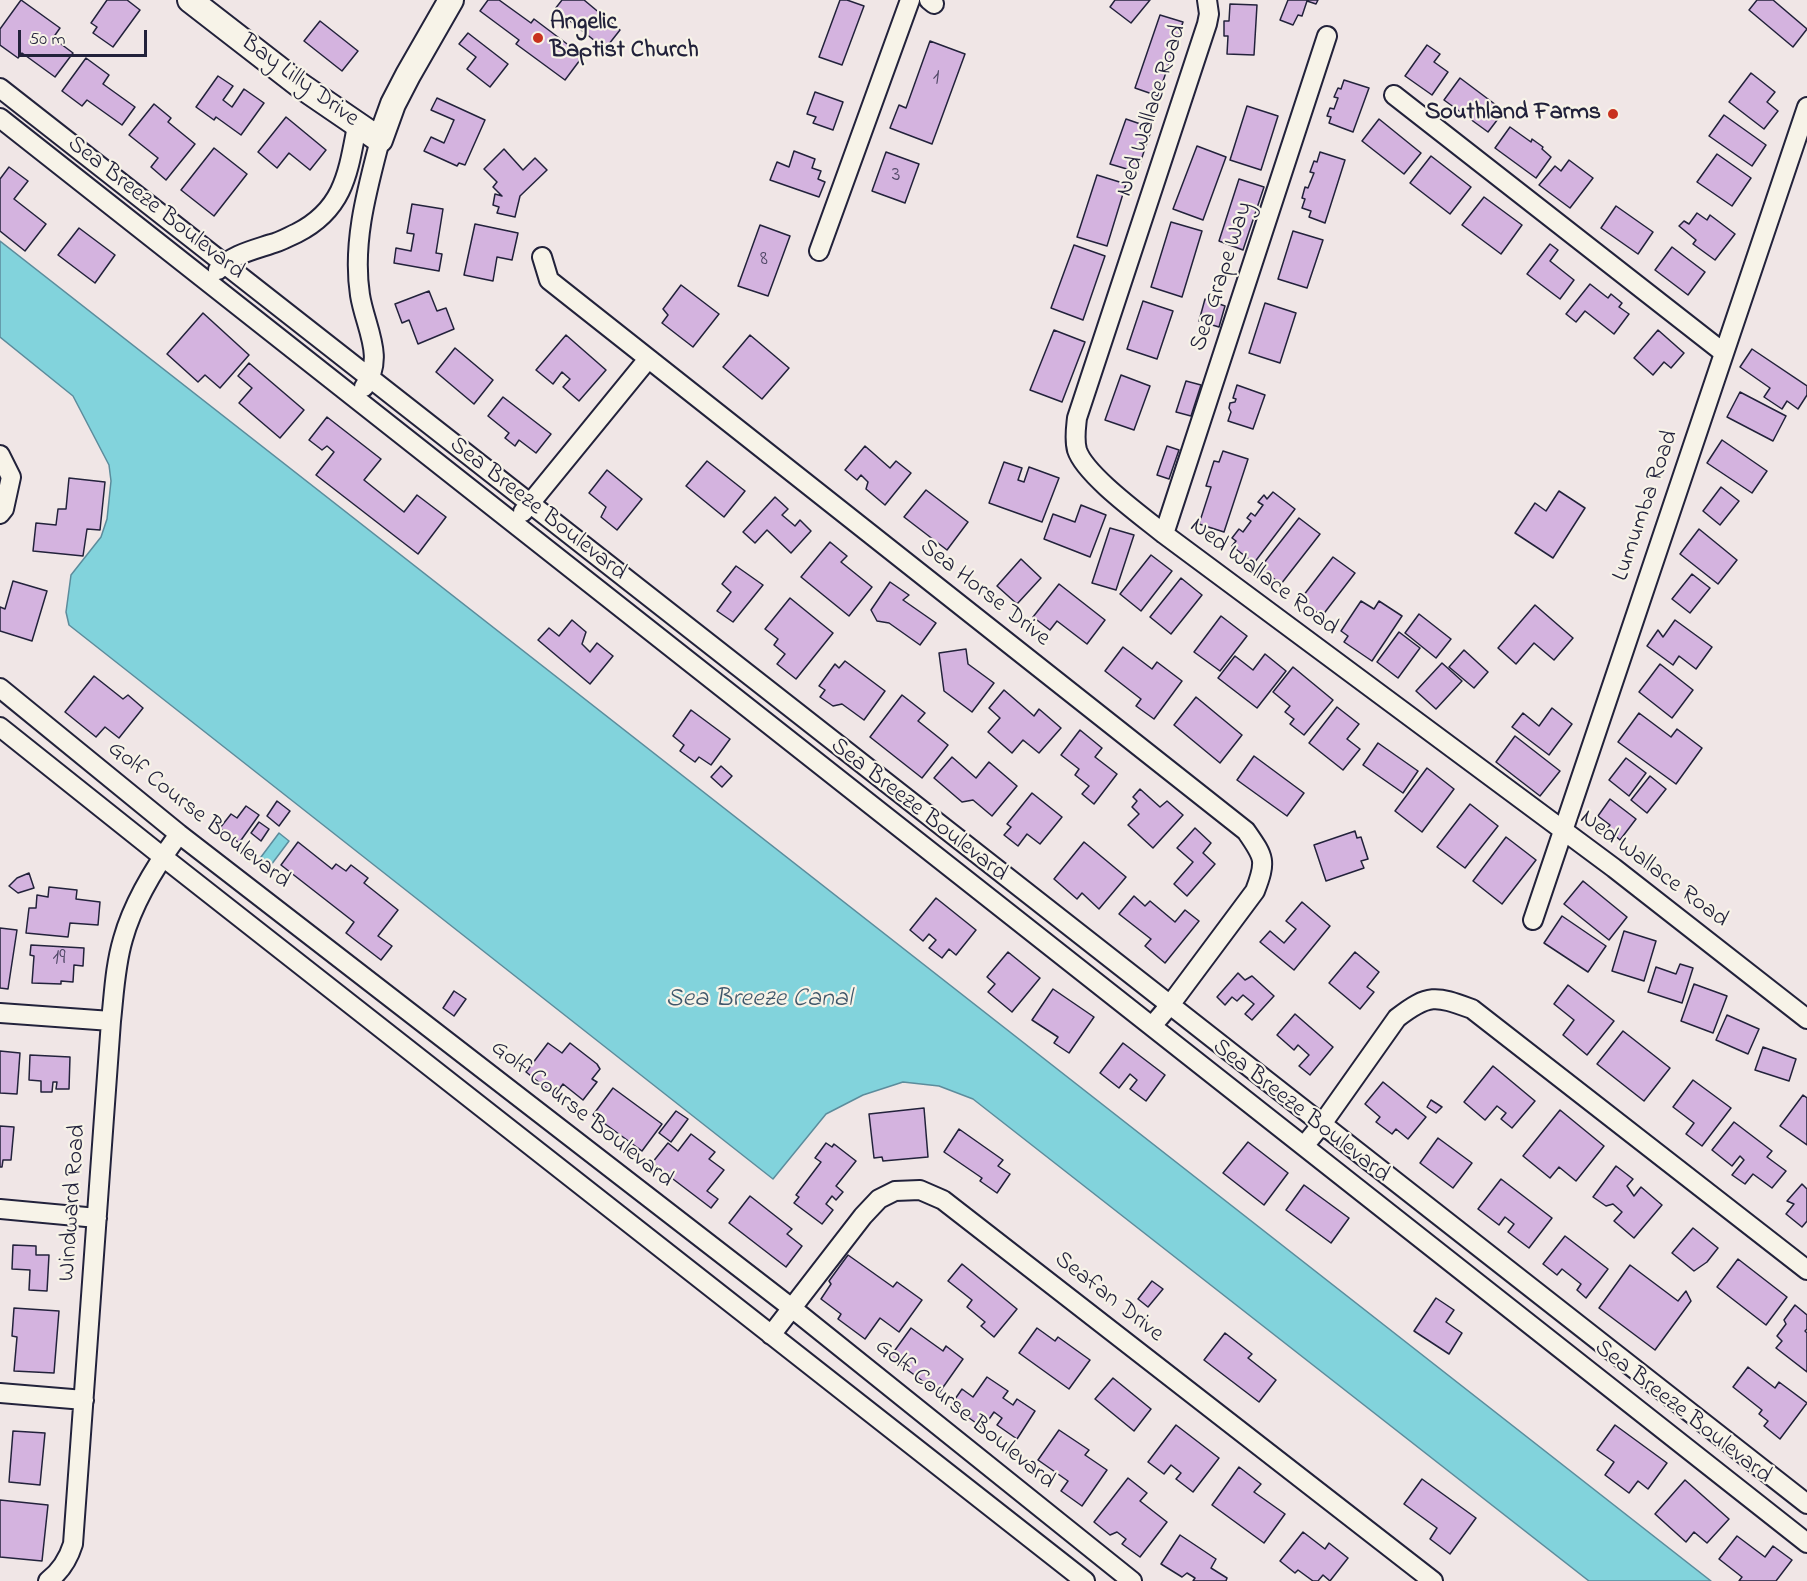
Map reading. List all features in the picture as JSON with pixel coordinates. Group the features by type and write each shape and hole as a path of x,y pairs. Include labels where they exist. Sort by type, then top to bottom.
{"main road":[{"name":"Bay Lilly Drive","path":"190,0 301,86 357,126 381,140"},
{"path":"381,140 393,104 451,0"}],"street":[{"path":"819,251 910,0"},
{"name":"Ned Wallace Road","path":"1207,0 1209,14 1207,24 1077,418 1075,435 1077,450 1084,465 1095,477 1164,534 1614,868 1807,1019"},
{"name":"Sea Grape Way","path":"1164,534 1328,36"},
{"name":"Sea Breeze Boulevard","path":"0,88 1807,1504"},
{"path":"1394,95 1724,353"},
{"name":"Lumumba Road","path":"1533,920 1807,107"},
{"name":"Sea Breeze Boulevard","path":"0,118 1807,1542"},
{"name":"Sea Breeze Boulevard","path":"224,263 248,251 277,243 305,229 321,217 338,197 348,168 357,126"},
{"path":"356,399 371,378 375,357 360,294 358,263 364,210 381,140"},
{"path":"338,197 364,210"},
{"name":"Sea Horse Drive","path":"542,257 549,280 1246,831 1261,852 1263,871 1255,891 1152,1026"},
{"path":"208,282 224,263"},
{"path":"514,523 648,359"},
{"path":"0,455 11,477 4,509 0,514"},
{"name":"Golf Course Boulevard","path":"0,688 179,834 793,1309 1132,1581"},
{"path":"0,727 1085,1581"},
{"name":"Windward Road","path":"48,1581 68,1560 73,1544 116,974 123,939 134,910 163,857 179,834"},
{"path":"1304,1146 1397,1018 1412,1006 1428,998 1445,999 1472,1009 1807,1270"},
{"path":"0,1013 111,1021"},
{"name":"Seafan Drive","path":"771,1335 863,1216 879,1199 894,1191 920,1190 943,1200 1433,1581"},
{"path":"0,1209 97,1218"},
{"path":"0,1393 84,1400"}],"water":[{"name":"Sea Breeze Canal","path":"0,241 1711,1581 1589,1581 973,1099 939,1086 903,1082 863,1095 826,1114 773,1179 69,625 66,612 71,575 101,537 107,519 111,481 109,465 73,396 0,337"},
{"path":"279,833 289,841 271,865 261,857"}],"building":[{"path":"21,0 60,28 53,38 73,53 55,77 22,53 18,58 0,45 0,29"},
{"path":"107,0 127,0 140,10 113,47 93,33 97,27 91,23"},
{"path":"488,0 499,0 531,23 534,19 583,56 565,80 516,44 519,40 480,11"},
{"path":"562,0 584,0 620,30 605,49 555,9"},
{"path":"840,0 864,6 842,65 819,57"},
{"path":"1115,0 1150,0 1131,23 1110,7"},
{"path":"1288,0 1318,0 1316,4 1307,1 1302,16 1298,15 1293,25 1280,20"},
{"path":"1757,0 1773,0 1807,29 1793,47 1749,10"},
{"path":"1230,4 1257,5 1254,55 1227,54 1228,36 1224,36 1224,21 1229,21"},
{"path":"1160,15 1183,22 1158,96 1135,88"},
{"path":"320,21 358,51 342,71 304,41"},
{"path":"468,33 508,64 490,87 467,69 476,57 459,44"},
{"path":"930,41 965,54 932,144 890,128 899,105 906,108"},
{"path":"1427,45 1440,54 1434,62 1448,72 1432,95 1405,76"},
{"path":"86,58 109,75 103,84 135,107 122,125 87,100 82,106 62,91"},
{"path":"1751,73 1775,92 1767,102 1778,111 1764,129 1729,102"},
{"path":"218,76 233,86 223,100 232,107 244,89 264,103 241,135 216,117 214,120 196,107"},
{"path":"1460,78 1504,111 1488,132 1444,100"},
{"path":"1344,80 1369,88 1353,132 1329,123 1331,117 1327,116 1330,108 1334,109 1338,98 1334,97 1338,88 1341,89"},
{"path":"815,92 843,102 833,130 813,123 816,117 807,114"},
{"path":"437,98 485,120 465,165 459,163 457,166 424,151 431,137 444,143 454,120 431,110"},
{"path":"154,104 171,118 168,122 195,144 166,180 151,167 158,158 129,135"},
{"path":"1247,106 1278,116 1261,170 1230,160"},
{"path":"1724,115 1766,145 1752,166 1709,136"},
{"path":"286,117 326,150 310,170 289,153 277,168 258,152"},
{"path":"1126,119 1152,128 1137,172 1110,164"},
{"path":"1379,119 1421,153 1404,174 1362,141"},
{"path":"1510,127 1531,142 1532,139 1543,147 1542,149 1551,157 1536,178 1495,148"},
{"path":"1197,146 1226,157 1203,220 1173,209"},
{"path":"214,148 247,174 214,216 181,190"},
{"path":"504,149 523,170 535,158 547,170 520,196 515,217 497,213 499,207 493,205 495,194 502,196 493,187 497,182 484,169"},
{"path":"794,151 815,159 812,168 821,171 818,179 825,182 819,197 770,180 777,162 789,167"},
{"path":"886,152 919,164 905,203 872,191"},
{"path":"1320,152 1345,160 1325,223 1309,217 1311,211 1302,208 1305,187 1308,188 1314,173 1310,172"},
{"path":"1717,154 1751,178 1732,206 1697,182"},
{"path":"1431,156 1471,187 1450,214 1410,183"},
{"path":"1569,160 1593,178 1570,208 1539,185 1555,166 1561,171"},
{"path":"9,167 28,181 14,199 46,224 25,251 0,231 0,179"},
{"path":"1097,175 1126,184 1107,246 1077,237"},
{"path":"1239,179 1264,187 1243,250 1219,241"},
{"path":"1484,197 1522,225 1501,254 1462,225"},
{"path":"412,204 443,209 436,253 442,254 439,271 394,263 396,248 411,251 414,234 407,233"},
{"path":"1616,206 1653,232 1638,254 1601,228"},
{"path":"1697,213 1707,220 1710,215 1735,234 1715,260 1693,244 1696,240 1679,226 1684,221 1689,224"},
{"path":"1171,222 1202,231 1182,297 1151,287"},
{"path":"475,224 518,233 512,260 497,257 493,281 464,275"},
{"path":"760,225 790,236 768,296 738,286"},
{"path":"79,228 115,255 95,283 58,255"},
{"path":"1293,231 1323,240 1307,288 1278,279"},
{"path":"1550,244 1558,250 1550,261 1574,280 1560,299 1527,274"},
{"path":"1074,245 1105,256 1083,320 1051,308"},
{"path":"1672,247 1705,272 1688,295 1655,270"},
{"path":"1590,284 1608,298 1611,294 1622,303 1619,307 1629,314 1614,334 1585,311 1576,322 1566,314"},
{"path":"681,285 719,314 693,347 662,323 668,315 663,309"},
{"path":"429,291 437,311 446,308 454,329 418,344 409,320 402,323 395,304"},
{"path":"1205,299 1225,306 1219,327 1199,321"},
{"path":"1143,301 1173,311 1157,359 1127,349"},
{"path":"1265,303 1296,313 1280,363 1249,353"},
{"path":"203,313 249,355 220,388 205,375 198,382 167,354"},
{"path":"1054,330 1085,342 1062,402 1030,390"},
{"path":"1658,330 1684,353 1671,368 1664,362 1653,375 1634,358"},
{"path":"566,335 606,370 579,401 563,387 570,379 562,372 553,384 536,370"},
{"path":"750,335 789,368 762,399 723,367"},
{"path":"455,348 493,380 474,404 436,372"},
{"path":"1752,349 1807,386 1807,395 1798,409 1787,401 1782,409 1764,397 1770,388 1740,367"},
{"path":"249,363 304,410 280,438 239,403 252,388 238,376"},
{"path":"1121,375 1150,386 1134,430 1105,420"},
{"path":"1186,381 1201,385 1191,416 1176,412"},
{"path":"1237,385 1265,395 1253,429 1228,421 1231,412 1230,403 1235,402 1236,399 1233,398"},
{"path":"1740,392 1786,416 1773,441 1727,417"},
{"path":"503,397 551,434 536,453 519,440 515,446 505,438 509,433 488,416"},
{"path":"327,417 381,459 364,480 404,512 417,495 446,517 418,554 316,475 334,452 327,446 322,450 309,440"},
{"path":"1722,440 1767,471 1752,493 1707,463"},
{"path":"865,446 890,468 896,461 911,473 885,505 866,489 868,482 861,475 857,480 845,470"},
{"path":"1167,446 1179,450 1169,479 1157,475"},
{"path":"1223,451 1248,459 1224,532 1199,524 1211,487 1206,486 1214,461 1219,462"},
{"path":"707,461 745,491 724,517 686,486"},
{"path":"1004,462 1022,468 1018,480 1024,482 1029,467 1059,478 1042,522 989,503"},
{"path":"607,470 642,499 617,530 601,517 606,507 589,493"},
{"path":"69,478 105,482 100,530 87,529 83,556 33,551 36,523 56,525 58,509 66,509"},
{"path":"1721,487 1739,501 1720,525 1703,511"},
{"path":"926,490 968,522 947,550 904,517"},
{"path":"1559,491 1585,508 1553,558 1515,533 1535,503 1546,511"},
{"path":"1273,492 1295,509 1254,563 1232,546 1236,541 1232,538 1239,529 1243,532 1251,521 1247,518 1251,513 1255,516 1263,505 1258,502 1264,495 1267,499"},
{"path":"775,497 788,509 782,515 795,526 800,520 811,531 791,553 767,530 755,543 743,532"},
{"path":"1081,505 1106,515 1090,557 1044,539 1053,514 1075,522"},
{"path":"1299,518 1320,534 1281,584 1260,568"},
{"path":"1110,528 1134,535 1116,590 1092,583"},
{"path":"1699,529 1737,560 1718,584 1680,554"},
{"path":"830,542 847,556 841,562 872,587 849,616 801,577"},
{"path":"1151,555 1172,571 1141,611 1120,594"},
{"path":"1333,557 1355,573 1322,616 1300,600"},
{"path":"1021,559 1041,578 1017,604 997,586"},
{"path":"736,566 763,585 733,622 717,611 731,592 722,584"},
{"path":"1692,574 1710,588 1690,613 1672,599"},
{"path":"1181,578 1202,595 1171,634 1150,617"},
{"path":"13,581 47,591 32,641 0,631 0,607 5,609"},
{"path":"890,582 909,595 903,600 936,623 920,645 889,623 877,621 871,610"},
{"path":"1059,584 1105,620 1087,644 1057,621 1050,630 1033,617"},
{"path":"790,598 833,633 796,679 777,664 785,654 774,645 778,639 765,629"},
{"path":"1361,601 1374,609 1379,601 1402,616 1372,661 1344,642 1348,636 1341,631"},
{"path":"1535,605 1573,638 1554,660 1534,643 1516,664 1498,648"},
{"path":"1419,614 1451,639 1436,658 1405,633"},
{"path":"1221,616 1247,636 1220,671 1194,652"},
{"path":"572,620 586,632 582,644 590,652 597,643 613,656 590,684 538,640 549,628 559,636"},
{"path":"1675,620 1712,647 1696,669 1679,656 1673,665 1647,646 1658,630 1663,637"},
{"path":"1399,632 1420,648 1398,678 1377,662"},
{"path":"1123,647 1152,669 1157,662 1182,681 1154,719 1136,706 1141,699 1105,671"},
{"path":"966,649 968,664 994,683 972,712 944,691 939,653"},
{"path":"1464,650 1488,672 1474,688 1449,667"},
{"path":"1265,654 1286,671 1257,708 1218,678 1235,656 1253,670"},
{"path":"845,661 885,691 864,720 842,704 833,706 820,697 825,690 819,686 835,664 839,668"},
{"path":"1442,663 1462,681 1436,709 1416,691"},
{"path":"1660,664 1693,690 1672,718 1639,692"},
{"path":"1293,667 1333,700 1304,735 1290,724 1294,719 1285,712 1290,706 1273,692"},
{"path":"94,676 123,699 128,695 143,708 119,738 105,727 96,737 65,712"},
{"path":"1004,690 1034,716 1039,709 1061,728 1039,753 1023,740 1012,753 988,732 1000,718 989,708"},
{"path":"902,695 925,713 918,721 948,745 922,778 870,737"},
{"path":"1196,697 1242,735 1220,763 1174,725"},
{"path":"1337,707 1359,724 1347,739 1360,749 1343,770 1309,743"},
{"path":"1552,708 1572,724 1549,755 1512,727 1523,713 1539,726"},
{"path":"691,710 730,739 711,765 699,757 695,762 680,751 684,745 673,736"},
{"path":"1639,713 1671,737 1677,729 1702,748 1676,784 1618,742"},
{"path":"1080,730 1102,748 1095,757 1117,774 1094,804 1082,794 1089,786 1075,775 1079,769 1061,755"},
{"path":"1515,736 1560,771 1540,796 1496,762"},
{"path":"1378,743 1418,771 1403,793 1363,765"},
{"path":"1254,756 1304,793 1287,816 1237,780"},
{"path":"952,757 976,778 989,762 1017,786 992,816 973,800 962,802 934,778"},
{"path":"1626,758 1646,773 1629,796 1609,780"},
{"path":"721,766 732,776 722,787 711,777"},
{"path":"1427,768 1454,789 1422,832 1395,811"},
{"path":"1650,776 1666,789 1647,813 1631,800"},
{"path":"1140,789 1160,807 1167,801 1183,815 1153,848 1128,825 1139,814 1132,807 1137,801 1133,797"},
{"path":"1032,793 1062,817 1040,844 1027,834 1018,846 1004,835 1011,827 1007,824"},
{"path":"1610,799 1636,819 1620,840 1607,829 1610,825 1598,816"},
{"path":"277,801 290,811 279,826 267,816"},
{"path":"1470,804 1498,826 1465,868 1437,847"},
{"path":"246,806 259,815 239,843 220,828 231,814 237,818"},
{"path":"259,822 269,829 261,841 251,833"},
{"path":"1195,828 1211,843 1203,853 1215,864 1187,896 1174,884 1193,862 1177,848"},
{"path":"1355,831 1357,838 1361,837 1368,859 1361,861 1364,868 1326,881 1314,845"},
{"path":"1506,837 1536,860 1502,904 1473,881"},
{"path":"298,842 332,869 336,864 346,871 351,865 368,878 364,883 398,910 378,936 392,946 381,960 346,933 354,922 281,865"},
{"path":"1084,842 1126,877 1099,909 1082,893 1077,899 1054,879"},
{"path":"29,873 34,888 18,893 9,886 17,878"},
{"path":"1583,881 1627,917 1609,940 1564,904"},
{"path":"49,887 77,890 76,899 100,902 98,925 70,923 68,937 26,933 29,908 36,908 37,895 48,897"},
{"path":"1134,896 1145,906 1150,901 1175,922 1185,910 1199,921 1165,963 1145,946 1151,939 1119,914"},
{"path":"936,898 976,930 956,955 949,949 942,958 929,948 936,940 929,934 923,941 910,930"},
{"path":"1302,902 1330,926 1294,970 1260,942 1270,931 1284,943 1296,929 1286,921"},
{"path":"1562,916 1606,946 1588,972 1544,943"},
{"path":"0,928 17,930 8,989 0,988"},
{"path":"1624,931 1656,941 1644,981 1612,971"},
{"path":"31,945 84,948 83,966 74,965 73,982 32,983 34,956 30,955"},
{"path":"1008,952 1040,978 1012,1012 988,992 995,984 987,977"},
{"path":"1355,952 1379,972 1367,987 1374,992 1360,1009 1329,983"},
{"path":"1680,964 1693,968 1682,1003 1648,992 1656,967 1676,974"},
{"path":"1238,973 1245,980 1252,976 1274,996 1252,1020 1245,1014 1254,1004 1243,995 1237,1001 1232,997 1225,1005 1217,997"},
{"path":"1694,984 1727,996 1713,1033 1681,1021"},
{"path":"1568,985 1614,1021 1587,1055 1563,1035 1574,1020 1554,1004"},
{"path":"1053,989 1094,1017 1069,1053 1054,1043 1058,1037 1032,1020"},
{"path":"454,991 466,999 454,1016 443,1008"},
{"path":"1295,1014 1333,1047 1310,1075 1299,1066 1309,1055 1298,1045 1294,1050 1277,1035"},
{"path":"1727,1015 1759,1029 1748,1054 1716,1040"},
{"path":"1623,1031 1670,1068 1644,1101 1597,1064"},
{"path":"548,1043 562,1053 570,1043 597,1064 600,1069 592,1079 597,1082 583,1100 563,1084 555,1095 526,1072"},
{"path":"1123,1043 1165,1075 1146,1101 1130,1089 1137,1080 1130,1074 1119,1088 1100,1073"},
{"path":"1763,1047 1796,1059 1789,1081 1755,1070"},
{"path":"0,1051 20,1053 17,1094 0,1093"},
{"path":"30,1055 70,1057 69,1089 56,1089 57,1082 53,1082 52,1092 41,1092 41,1081 29,1080"},
{"path":"1493,1066 1535,1101 1512,1128 1501,1119 1506,1113 1497,1106 1485,1120 1464,1102"},
{"path":"1693,1080 1731,1108 1702,1146 1686,1134 1694,1123 1673,1107"},
{"path":"1383,1082 1426,1117 1408,1139 1396,1129 1392,1134 1376,1122 1380,1117 1365,1104"},
{"path":"613,1088 662,1124 642,1151 593,1115"},
{"path":"1803,1095 1807,1098 1807,1145 1780,1126"},
{"path":"1431,1100 1442,1107 1436,1113 1427,1107"},
{"path":"924,1108 928,1157 883,1161 882,1157 874,1158 869,1114"},
{"path":"1560,1110 1604,1146 1576,1181 1559,1167 1550,1178 1523,1156"},
{"path":"676,1111 688,1119 671,1142 659,1133"},
{"path":"1734,1122 1772,1151 1767,1157 1786,1171 1772,1188 1753,1174 1745,1184 1732,1175 1744,1160 1740,1156 1732,1166 1712,1150"},
{"path":"0,1126 14,1127 11,1160 3,1160 2,1167 0,1167"},
{"path":"959,1129 1003,1160 998,1166 1010,1174 997,1193 980,1181 982,1178 944,1152"},
{"path":"691,1134 715,1152 709,1159 724,1170 707,1191 718,1199 711,1208 652,1163 668,1143 678,1151"},
{"path":"1438,1138 1472,1163 1453,1188 1420,1163"},
{"path":"1248,1142 1288,1173 1264,1205 1223,1173"},
{"path":"826,1143 832,1147 834,1144 856,1161 836,1186 843,1192 836,1200 832,1196 826,1204 833,1210 822,1224 794,1203 799,1197 796,1195 821,1162 815,1158"},
{"path":"1616,1166 1633,1179 1627,1186 1634,1196 1641,1187 1662,1205 1634,1238 1614,1221 1622,1212 1613,1204 1606,1206 1593,1197"},
{"path":"1501,1179 1552,1218 1529,1248 1508,1232 1514,1224 1505,1217 1499,1225 1478,1209"},
{"path":"1802,1184 1807,1189 1807,1221 1802,1227 1786,1214 1794,1204 1787,1201"},
{"path":"1304,1185 1349,1218 1331,1243 1286,1210"},
{"path":"750,1196 792,1229 787,1234 802,1246 786,1267 729,1223"},
{"path":"1693,1228 1718,1248 1707,1262 1694,1271 1672,1253"},
{"path":"1565,1236 1608,1269 1586,1298 1577,1290 1581,1284 1562,1269 1557,1275 1543,1264"},
{"path":"13,1245 36,1246 36,1255 49,1255 47,1291 29,1290 30,1270 12,1269"},
{"path":"848,1255 893,1287 897,1282 922,1300 899,1332 880,1318 865,1339 838,1319 841,1314 821,1299 831,1284 829,1281"},
{"path":"1738,1259 1787,1297 1766,1325 1717,1287"},
{"path":"962,1264 1017,1309 994,1337 981,1326 985,1322 967,1307 972,1300 948,1281"},
{"path":"1630,1265 1678,1301 1686,1291 1691,1301 1655,1350 1599,1308"},
{"path":"1152,1281 1163,1289 1148,1307 1138,1299"},
{"path":"1436,1298 1454,1310 1446,1322 1462,1333 1449,1354 1414,1331"},
{"path":"1795,1305 1807,1315 1805,1331 1807,1333 1807,1372 1776,1348 1782,1341 1777,1336 1786,1324 1784,1320"},
{"path":"14,1308 59,1311 54,1373 14,1371 17,1337 12,1336"},
{"path":"911,1328 943,1351 946,1346 963,1359 939,1393 890,1357"},
{"path":"1037,1328 1055,1341 1058,1337 1090,1360 1069,1389 1019,1353"},
{"path":"1225,1333 1252,1354 1248,1358 1276,1380 1259,1402 1204,1360"},
{"path":"1748,1367 1775,1388 1779,1382 1807,1403 1780,1439 1764,1426 1768,1421 1759,1414 1762,1410 1733,1387"},
{"path":"987,1377 1008,1391 1003,1398 1013,1405 1017,1399 1035,1411 1017,1439 997,1425 1002,1418 994,1412 983,1428 951,1405 962,1389 973,1397"},
{"path":"1113,1378 1151,1409 1134,1431 1095,1399"},
{"path":"1176,1425 1219,1458 1193,1492 1176,1479 1181,1473 1171,1465 1164,1474 1148,1462"},
{"path":"1615,1425 1667,1463 1648,1489 1638,1481 1629,1493 1605,1475 1614,1462 1597,1450"},
{"path":"1059,1430 1089,1450 1085,1455 1107,1470 1082,1506 1061,1491 1068,1481 1038,1460"},
{"path":"13,1431 45,1433 40,1485 9,1482"},
{"path":"1239,1467 1261,1484 1254,1492 1285,1514 1264,1543 1212,1505"},
{"path":"1128,1478 1147,1493 1140,1501 1167,1522 1140,1557 1122,1544 1126,1539 1117,1532 1110,1535 1094,1522"},
{"path":"1422,1479 1476,1518 1450,1554 1430,1539 1437,1528 1404,1504"},
{"path":"1685,1480 1729,1519 1707,1543 1694,1532 1686,1542 1655,1514"},
{"path":"0,1500 48,1505 42,1561 0,1557"},
{"path":"1303,1532 1325,1549 1329,1543 1348,1558 1330,1581 1323,1575 1318,1581 1313,1581 1298,1570 1295,1573 1280,1561"},
{"path":"1180,1535 1216,1559 1211,1568 1227,1578 1226,1581 1193,1581 1195,1578 1187,1573 1182,1577 1161,1564"},
{"path":"1737,1536 1765,1557 1773,1546 1792,1560 1776,1581 1739,1581 1742,1577 1719,1559"}],"place":[{"name":"Angelic Baptist Church","path":"538,38"},
{"name":"Southland Farms","path":"1613,114"}]}
